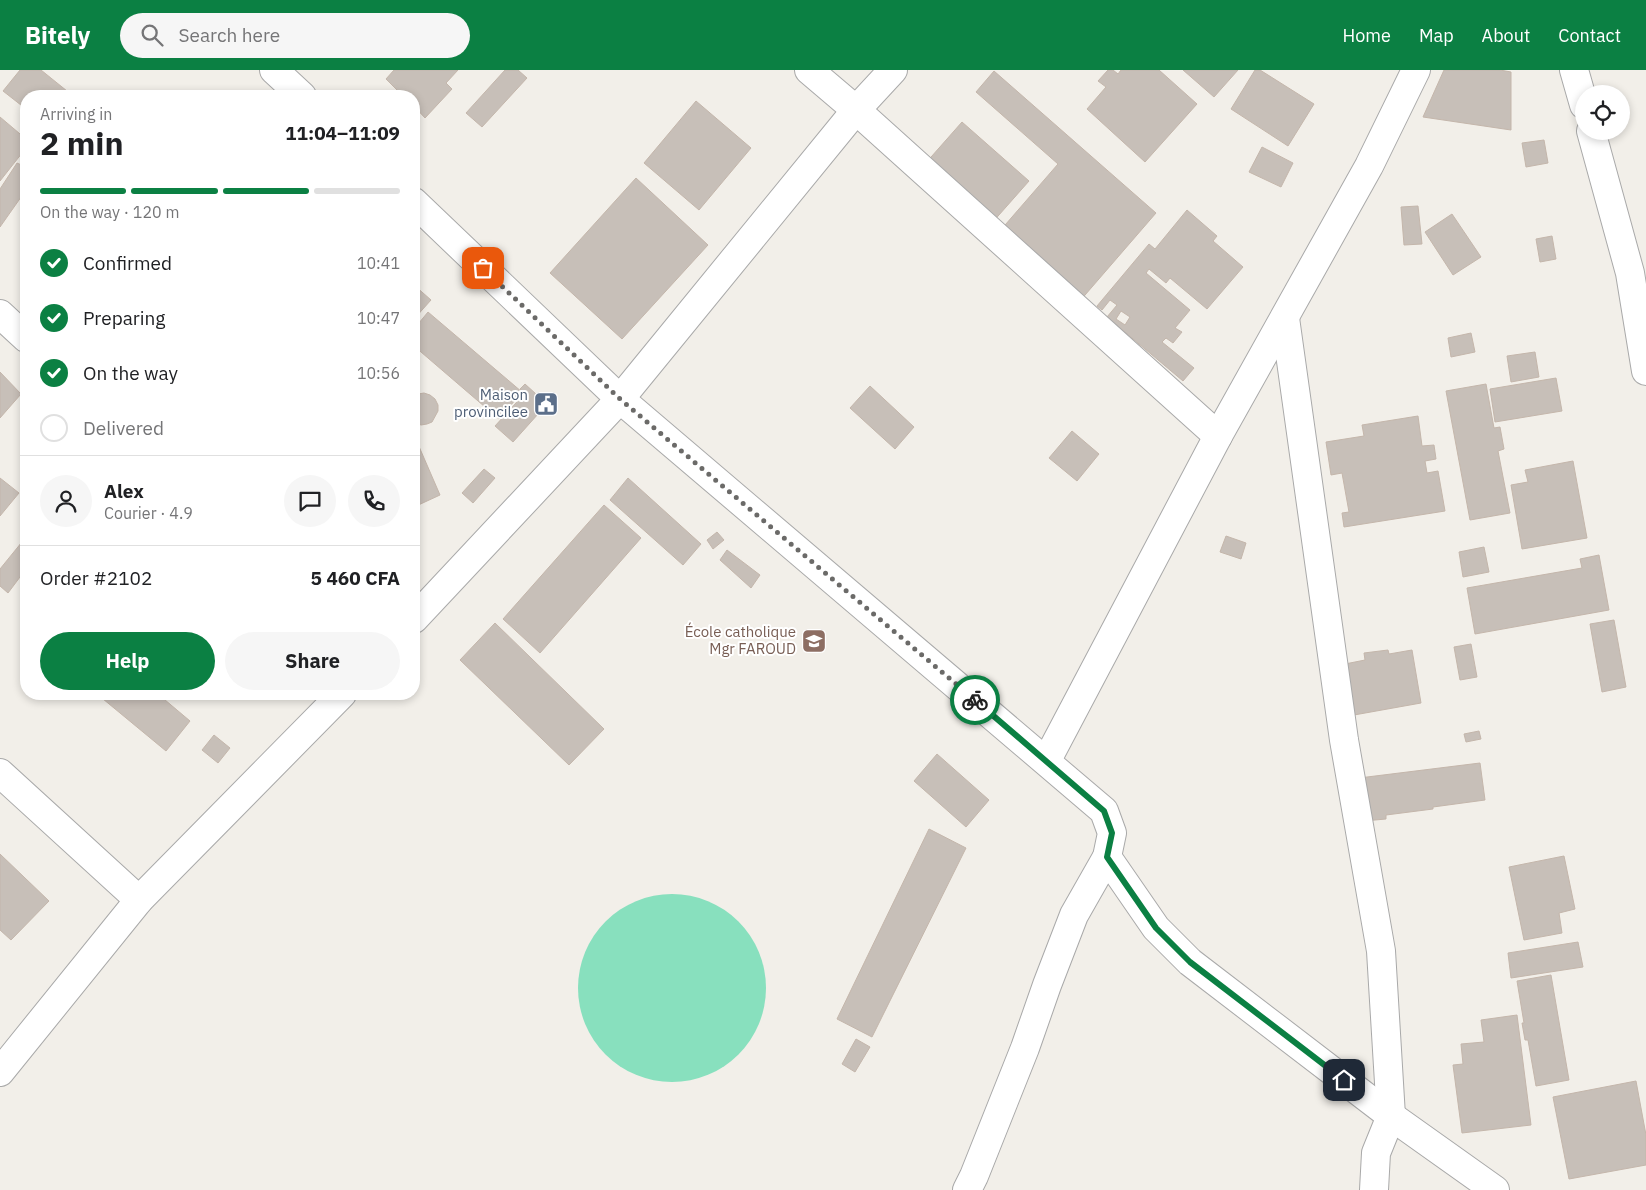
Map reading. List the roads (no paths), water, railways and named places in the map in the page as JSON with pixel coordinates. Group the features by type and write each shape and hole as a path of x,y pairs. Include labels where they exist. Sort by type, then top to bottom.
{"street":[{"path":"274,70 296,90"},
{"path":"809,70 856,110 1218,436"},
{"path":"420,613 620,399 856,110 893,70"},
{"path":"1047,760 1218,436 1369,166 1416,70"},
{"path":"1574,70 1578,85"},
{"path":"1593,140 1630,273 1646,371"},
{"path":"420,208 620,399 1047,760 1104,811 1112,833 1107,857 1074,915 1025,1048 967,1190"},
{"path":"0,314 20,332"},
{"path":"1285,318 1344,740 1381,951 1391,1116 1376,1153 1374,1190"},
{"path":"0,1072 138,900 336,700"},
{"path":"0,773 138,900"},
{"path":"1107,857 1156,928 1190,962 1391,1116 1495,1190"}],"place":[{"name":"Maison provincilee","path":"546,404"},
{"name":"École catholique Mgr FAROUD","path":"814,641"}]}
